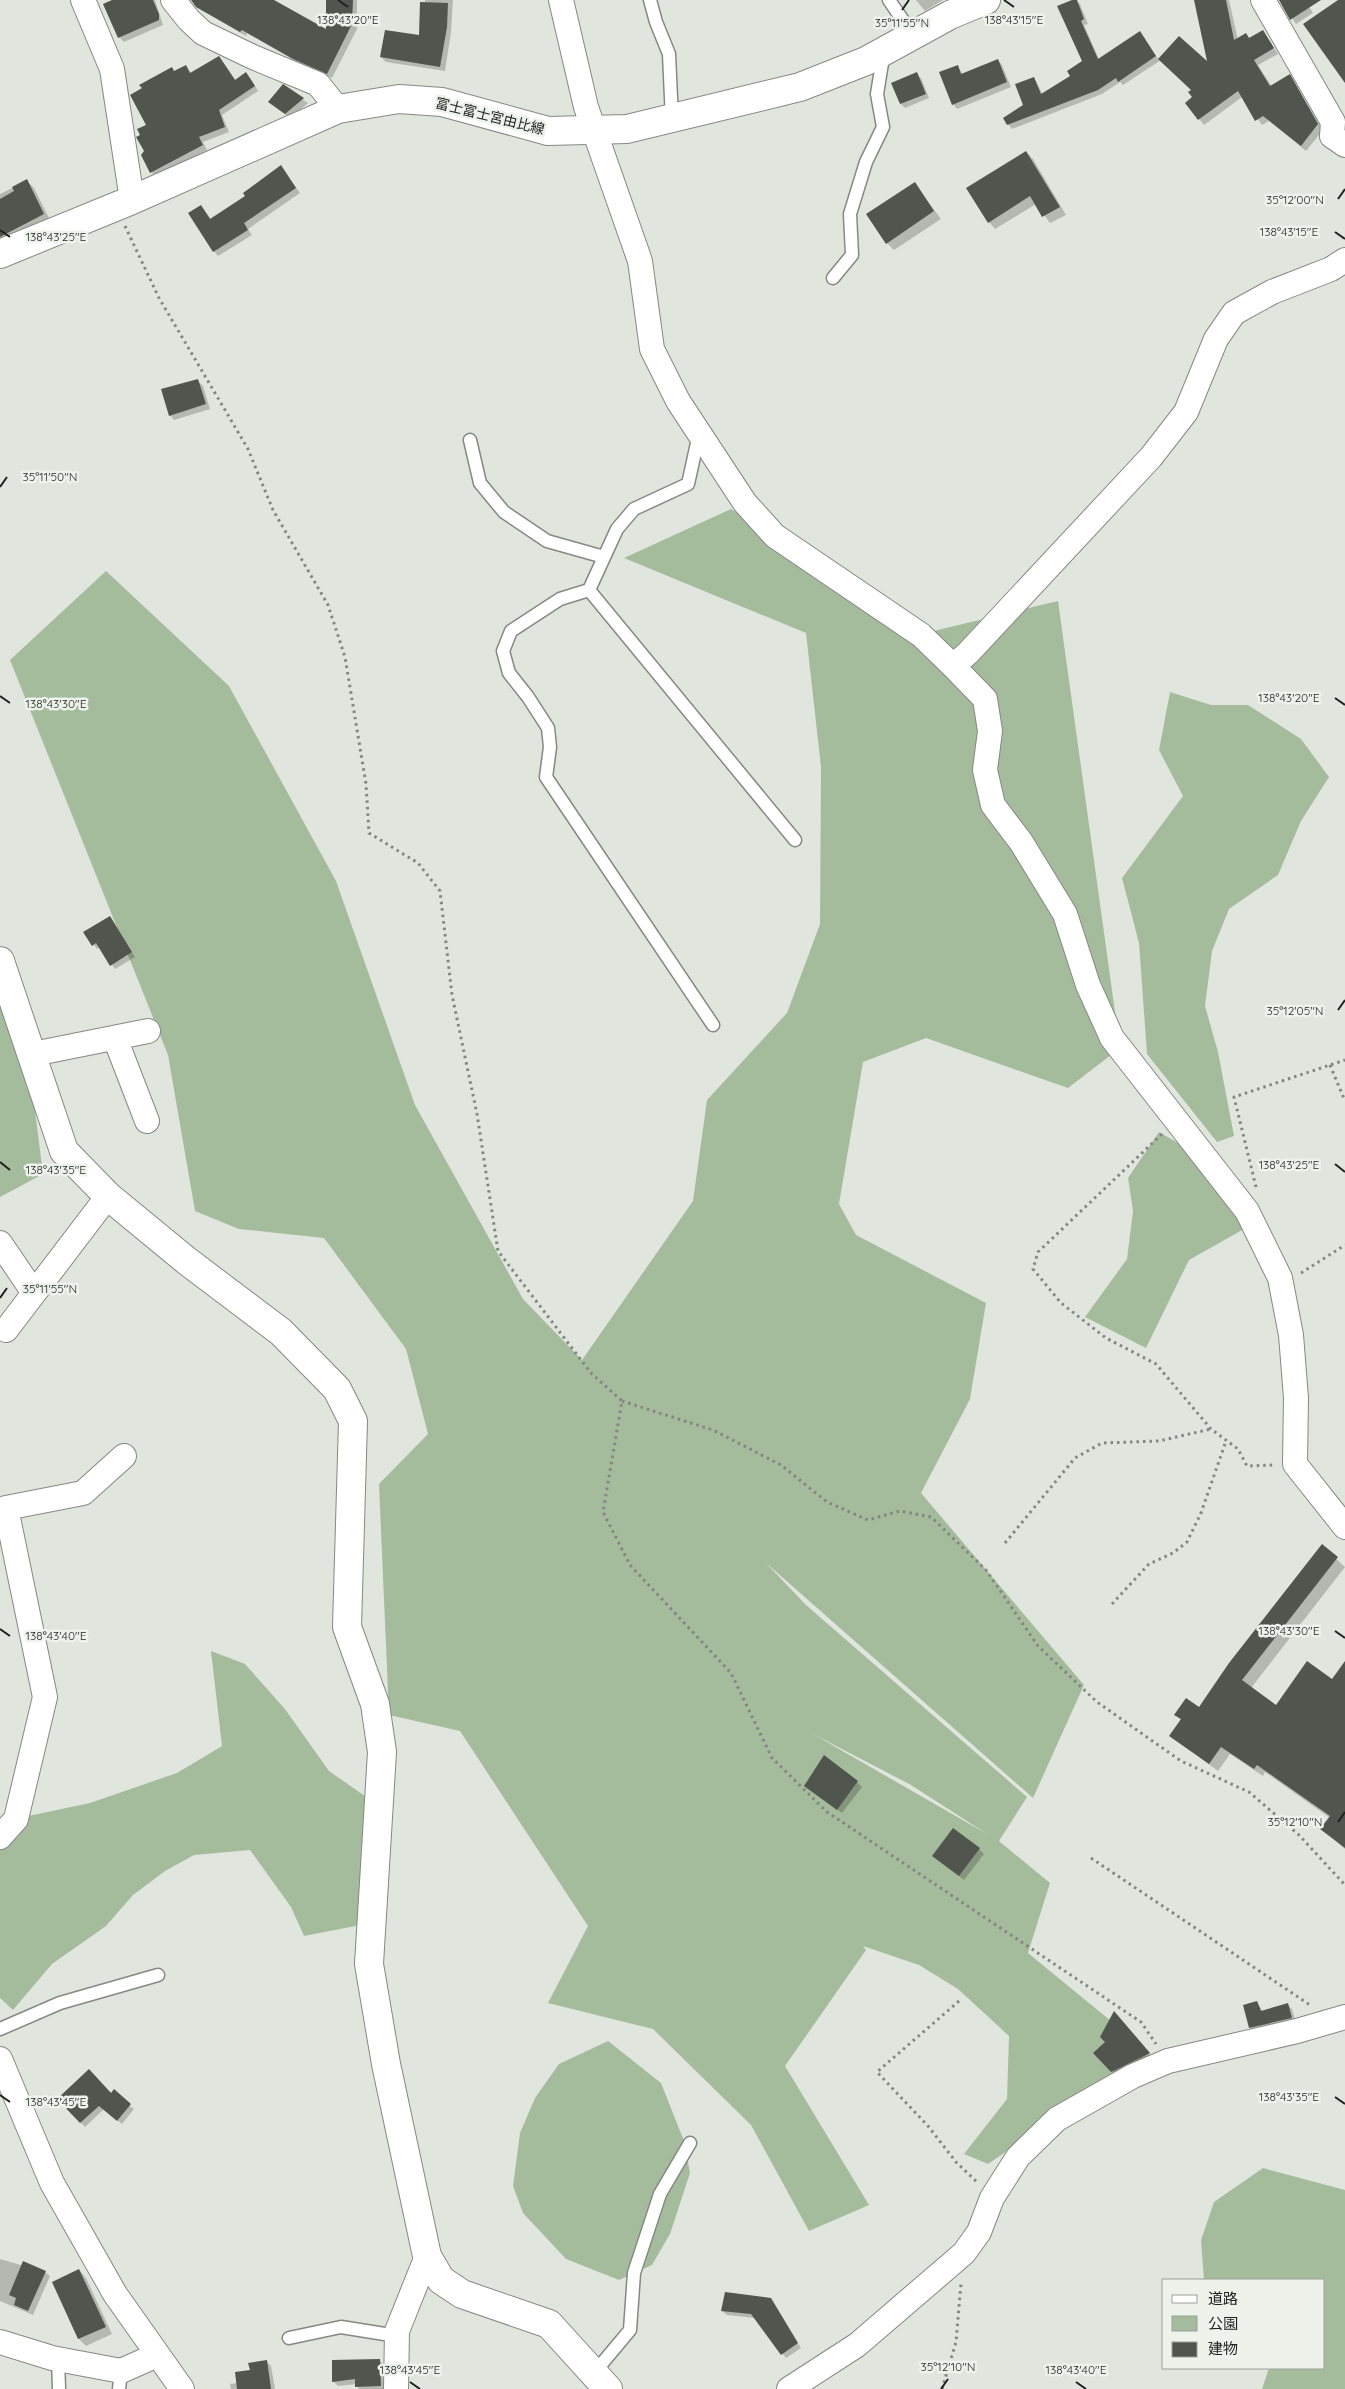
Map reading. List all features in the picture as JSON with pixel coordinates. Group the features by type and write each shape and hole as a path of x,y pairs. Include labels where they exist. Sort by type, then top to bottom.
{"street":[{"path":"83,0 112,69 124,202"},
{"path":"173,0 189,20 203,33 253,57 318,84 338,109"},
{"path":"561,0 586,107 640,261 652,348 678,401 745,503 774,536 921,634 984,698 990,731 985,770 994,805 1021,842 1065,914 1088,985 1112,1038 1244,1206 1281,1285 1292,1353 1296,1398 1295,1464 1345,1527"},
{"path":"1263,0 1333,122 1332,136 1345,145"},
{"name":"富士富士宮由比線","path":"0,254 338,109 399,99 434,101 548,131 627,129 672,120 800,87 840,73 981,1"},
{"path":"953,666 975,646 1151,457 1186,412 1216,339 1234,313 1272,292 1331,269 1345,260"},
{"path":"0,961 33,1054 64,1151 108,1196 187,1261 281,1332 337,1389 354,1421 347,1627 375,1704 382,1752 368,1964 386,2064 427,2256 441,2280 462,2294 549,2324 601,2381"},
{"path":"33,1054 148,1031"},
{"path":"116,1038 147,1122"},
{"path":"6,1330 108,1196"},
{"path":"0,1244 34,1293"},
{"path":"0,1836 16,1819 45,1697 6,1508 82,1493 124,1456"},
{"path":"789,2389 857,2345 964,2253 979,2232 992,2198 1018,2157 1057,2120 1133,2076 1168,2061 1297,2031 1339,2019"},
{"path":"0,2059 52,2183 114,2294 182,2389"},
{"path":"396,2389 397,2336 411,2292 427,2256"},
{"path":"0,2342 120,2380 157,2355"}],"lane":[{"path":"650,0 656,22 669,54 672,120"},
{"path":"889,0 913,35"},
{"path":"833,278 852,254 850,214 866,162 883,127 878,94 884,51"},
{"path":"699,434 688,484 634,509 617,529 589,590 560,600 511,631 503,651 509,673 528,697 548,728 550,747 546,777 714,1025"},
{"path":"470,440 480,483 504,512 547,541 604,557"},
{"path":"589,590 795,840"},
{"path":"0,2029 60,2003 158,1975"},
{"path":"601,2381 630,2330 634,2273 660,2194 690,2143"},
{"path":"290,2338 341,2327 397,2336"},
{"path":"58,2359 59,2389"}],"path":[{"path":"124,202 159,298 248,449 273,510 328,605 345,657 366,784 369,833 418,863 440,891 452,995 477,1114 498,1251 591,1373 622,1402 713,1430 781,1465 827,1502 868,1520 900,1511 931,1517 986,1570 1038,1646 1097,1702 1181,1761 1249,1792 1299,1835 1345,1885"},
{"path":"1244,1206 1258,1192 1234,1097 1345,1060"},
{"path":"1330,1065 1345,1101"},
{"path":"1176,1121 1038,1252 1033,1269 1061,1303 1098,1332 1156,1364 1211,1429 1238,1449 1247,1466 1295,1464"},
{"path":"1281,1285 1345,1245"},
{"path":"622,1402 603,1512 630,1565 731,1673 772,1758 827,1812 1141,2022 1168,2061"},
{"path":"1005,1543 1075,1458 1102,1443 1159,1441 1211,1429"},
{"path":"1112,1604 1150,1564 1172,1553 1187,1542 1201,1513 1226,1441"},
{"path":"1091,1858 1339,2019"},
{"path":"959,2001 877,2072 928,2126 956,2162 992,2198"},
{"path":"942,2389 956,2342 964,2253"}],"green space":[{"path":"731,509 921,634 1058,601 1120,1048 1068,1088 926,1038 863,1062 839,1204 856,1235 986,1303 970,1399 921,1493 1084,1685 1033,1798 766,1563 806,1605 1027,1797 999,1841 1050,1883 1028,1953 1150,2053 988,2164 964,2154 1007,2099 1009,2036 958,1989 919,1965 863,1946 866,1950 785,2066 869,2205 809,2231 751,2125 653,2029 548,2003 588,1926 460,1731 389,1715 379,1484 428,1434 406,1349 324,1238 239,1229 195,1211 168,1055 10,660 106,571 229,686 336,881 415,1105 523,1299 582,1360 693,1201 707,1100 787,1013 820,924 821,767 806,633 624,558","holes":["813,1734 911,1785 987,1834"]},
{"path":"1170,692 1211,705 1248,705 1301,739 1329,777 1301,821 1278,875 1229,909 1212,951 1205,1006 1218,1052 1234,1136 1217,1142 1147,1054 1139,943 1122,878 1183,796 1159,750"},
{"path":"0,994 33,1095 43,1174 0,1197"},
{"path":"1159,1132 1197,1154 1244,1229 1189,1260 1146,1348 1085,1317 1127,1259 1133,1211 1128,1178"},
{"path":"211,1651 245,1664 285,1709 329,1771 372,1801 371,1923 304,1936 291,1907 250,1850 194,1855 165,1871 133,1895 106,1926 52,1964 13,2010 0,1998 0,1822 90,1803 177,1773 222,1746"},
{"path":"608,2041 661,2083 684,2141 690,2173 670,2234 652,2265 619,2280 566,2259 523,2213 513,2186 520,2133 535,2098 559,2064"},
{"path":"1263,2168 1345,2190 1345,2389 1262,2389 1269,2369 1325,2369 1325,2279 1204,2279 1201,2240 1214,2202"}],"building":[{"path":"112,0 153,0 159,14 159,20 118,38 103,4"},
{"path":"191,0 274,0 326,29 326,0 353,0 352,24 327,74 293,59 242,30 240,32 196,7"},
{"path":"1077,0 1084,19 1081,21 1098,59 1140,31 1156,56 1118,82 1116,78 1098,90 1007,125 1003,118 1023,105 1015,84 1034,77 1041,94 1070,76 1067,71 1082,61 1057,6"},
{"path":"1194,0 1226,0 1234,40 1246,33 1249,38 1263,30 1274,48 1254,60 1270,86 1290,74 1318,124 1301,146 1263,116 1255,121 1238,91 1198,120 1185,103 1192,97 1188,92 1191,90 1158,59 1179,36 1207,61"},
{"path":"1279,0 1321,0 1290,20"},
{"path":"1338,0 1345,0 1345,83 1303,24"},
{"path":"420,2 448,3 447,27 440,67 380,57 385,30 419,35"},
{"path":"219,56 235,80 246,72 255,86 219,110 225,127 199,137 203,145 150,173 141,155 144,151 136,137 140,135 137,129 146,125 130,95 142,88 139,85 172,67 174,71 186,65 190,73"},
{"path":"998,59 1007,82 952,105 939,72 958,65 961,74"},
{"path":"917,72 926,94 900,104 891,83"},
{"path":"283,84 304,98 285,114 268,102"},
{"path":"1026,151 1060,207 1042,217 1030,196 988,223 966,188"},
{"path":"281,165 296,188 244,223 248,230 213,252 188,213 201,205 210,219 245,196 243,193"},
{"path":"27,179 44,214 0,237 0,199 14,191 12,187"},
{"path":"915,182 934,211 886,244 866,214"},
{"path":"198,379 206,404 169,416 161,389"},
{"path":"110,916 132,952 110,966 96,943 92,946 83,932"},
{"path":"1322,1544 1338,1557 1242,1680 1276,1705 1307,1661 1332,1679 1345,1661 1345,1848 1320,1829 1330,1816 1257,1765 1254,1769 1221,1747 1209,1764 1169,1736 1181,1719 1174,1715 1186,1698 1199,1707 1229,1663"},
{"path":"824,1755 858,1781 837,1810 804,1786"},
{"path":"953,1828 980,1848 959,1876 932,1856"},
{"path":"1257,2001 1261,2011 1288,2003 1292,2018 1249,2028 1243,2005"},
{"path":"1114,2011 1150,2053 1111,2072 1093,2053 1105,2042 1100,2037"},
{"path":"89,2069 111,2093 114,2089 131,2104 117,2121 99,2106 80,2123 57,2099"},
{"path":"23,2261 46,2271 28,2311 14,2305 16,2298 9,2295"},
{"path":"79,2269 106,2327 78,2339 52,2282"},
{"path":"725,2292 771,2298 798,2343 781,2355 751,2314 721,2311"},
{"path":"380,2359 381,2386 355,2387 355,2379 332,2382 332,2360"},
{"path":"267,2360 271,2389 237,2389 235,2372 250,2370 248,2363"}]}
